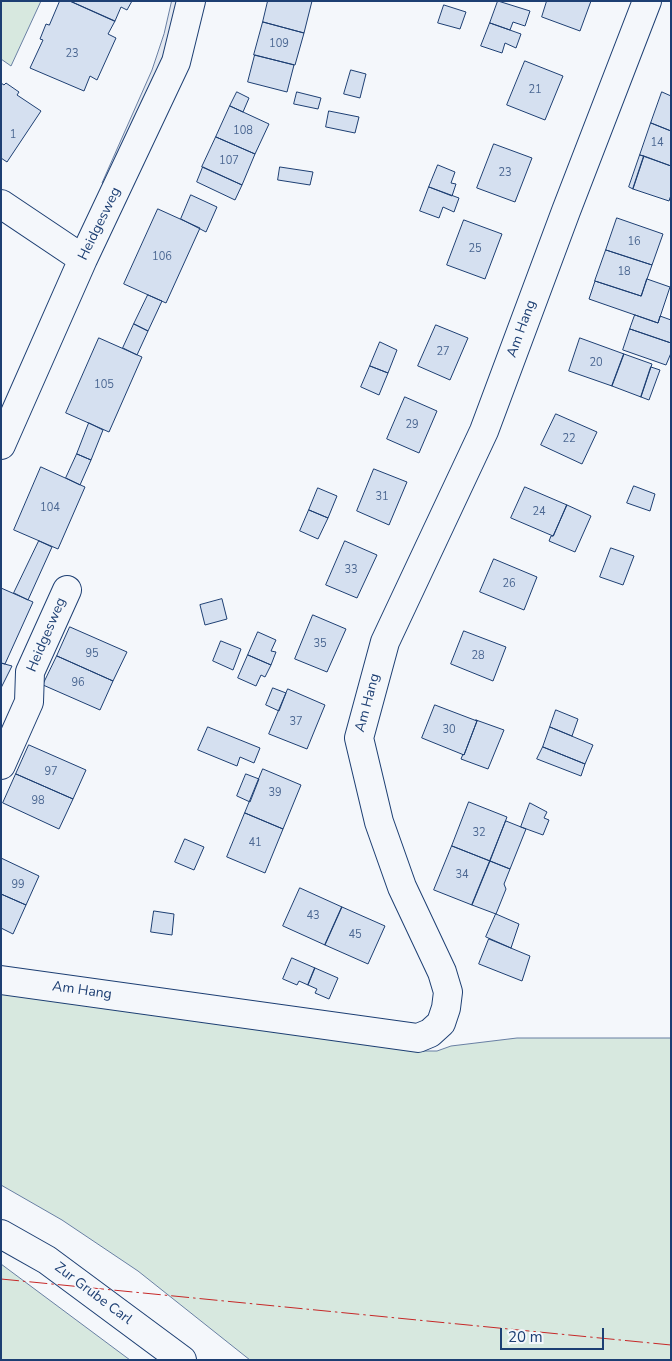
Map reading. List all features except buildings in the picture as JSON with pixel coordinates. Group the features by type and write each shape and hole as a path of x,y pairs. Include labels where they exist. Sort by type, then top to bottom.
{"street":[{"name":"Heidgesweg","path":"1,445 83,259 176,62 191,1"},
{"name":"Am Hang","path":"1,980 418,1038 430,1033 441,1022 446,1008 448,992 442,972 399,878 379,822 359,738 385,642 484,431 647,1"},
{"path":"1,204 83,259"},
{"name":"Heidgesweg","path":"1,765 29,702 30,672 66,590"},
{"name":"Zur Grube Carl","path":"1,1234 47,1260 182,1360"}],"shaded area":[{"path":"1,1 41,1 11,66 1,59"},
{"path":"172,1 182,1 171,43 110,187 102,183 152,70 164,34"},
{"path":"1,991 424,1051 437,1051 451,1046 517,1038 671,1038 671,1360 250,1360 138,1271 62,1220 1,1185"},
{"path":"1,1264 130,1360 1,1360"}],"power":[{"path":"1,1279 671,1345"}]}
